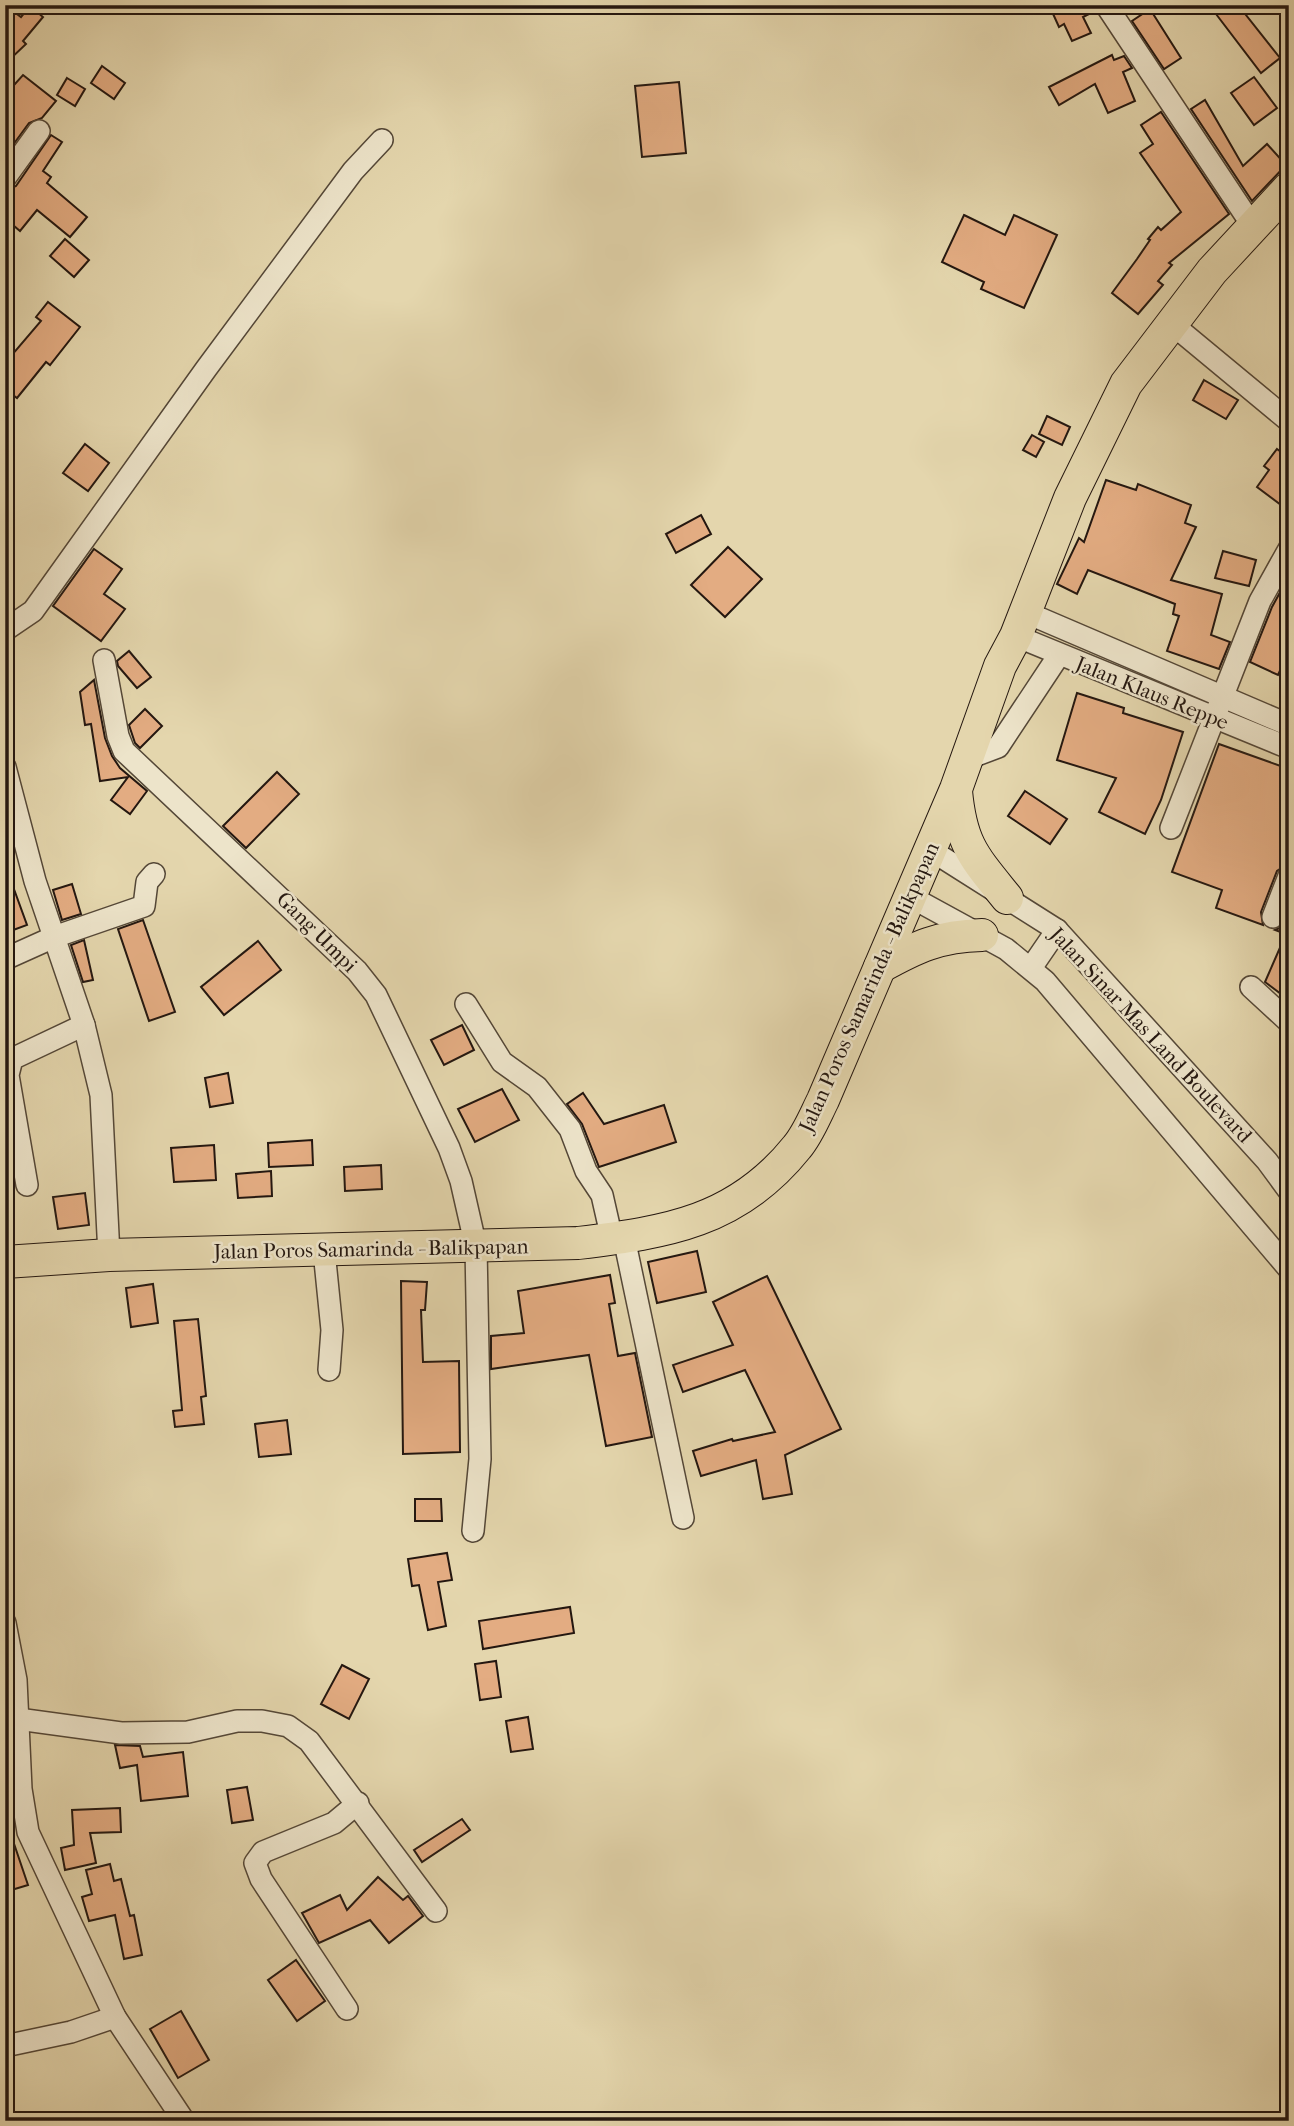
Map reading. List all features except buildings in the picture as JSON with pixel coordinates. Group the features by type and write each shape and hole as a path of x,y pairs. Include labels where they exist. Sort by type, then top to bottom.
{"highway":[{"name":"Jalan Poros Samarinda - Balikpapan","path":"5,1262 109,1255 476,1247 618,1239 685,1226 733,1206 776,1170 799,1145 823,1100 956,789 1000,666 1021,624 1070,498 1126,384 1212,271 1289,188"},
{"path":"956,789 959,826 968,848 1007,898"},
{"path":"880,967 923,944 956,936 982,935"}],"street":[{"path":"1106,5 1252,225"},
{"path":"5,178 39,131"},
{"path":"5,631 33,611 222,346 353,171 382,140"},
{"path":"1172,324 1289,421"},
{"path":"1171,828 1260,601 1287,554"},
{"name":"Jalan Klaus Reppe","path":"1021,624 1078,635 1289,725"},
{"name":"Jalan Klaus Reppe","path":"1021,624 1063,657 1289,748"},
{"path":"966,759 998,747 1078,635"},
{"name":"Gang Umpi","path":"104,660 118,736 132,761 268,884 356,971 376,995 449,1148 461,1181 476,1247 480,1459 473,1531"},
{"path":"5,767 35,881 85,1025 101,1095 109,1255"},
{"name":"Jalan Sinar Mas Land Boulevard","path":"929,849 1057,930 1267,1161 1289,1191"},
{"path":"5,959 54,937 144,906 147,882 154,874"},
{"path":"1273,917 1289,876"},
{"name":"Jalan Sinar Mas Land Boulevard","path":"909,896 982,935 1031,968 1115,1059 1289,1269"},
{"path":"1031,968 1057,930"},
{"path":"1251,986 1289,1022"},
{"path":"466,1004 502,1062 537,1087 570,1129 586,1171 602,1195 618,1239 683,1518"},
{"path":"27,1185 8,1064 12,1059 85,1025"},
{"path":"324,1251 332,1329 329,1370"},
{"path":"5,1623 11,1642 21,1789 28,1832 115,2017 184,2121"},
{"path":"18,1719 121,1733 188,1732 237,1721 288,1726 309,1741 436,1911"},
{"path":"347,2009 261,1879 255,1863 263,1852 334,1823 358,1804"},
{"path":"5,2046 71,2032 115,2017"}]}
